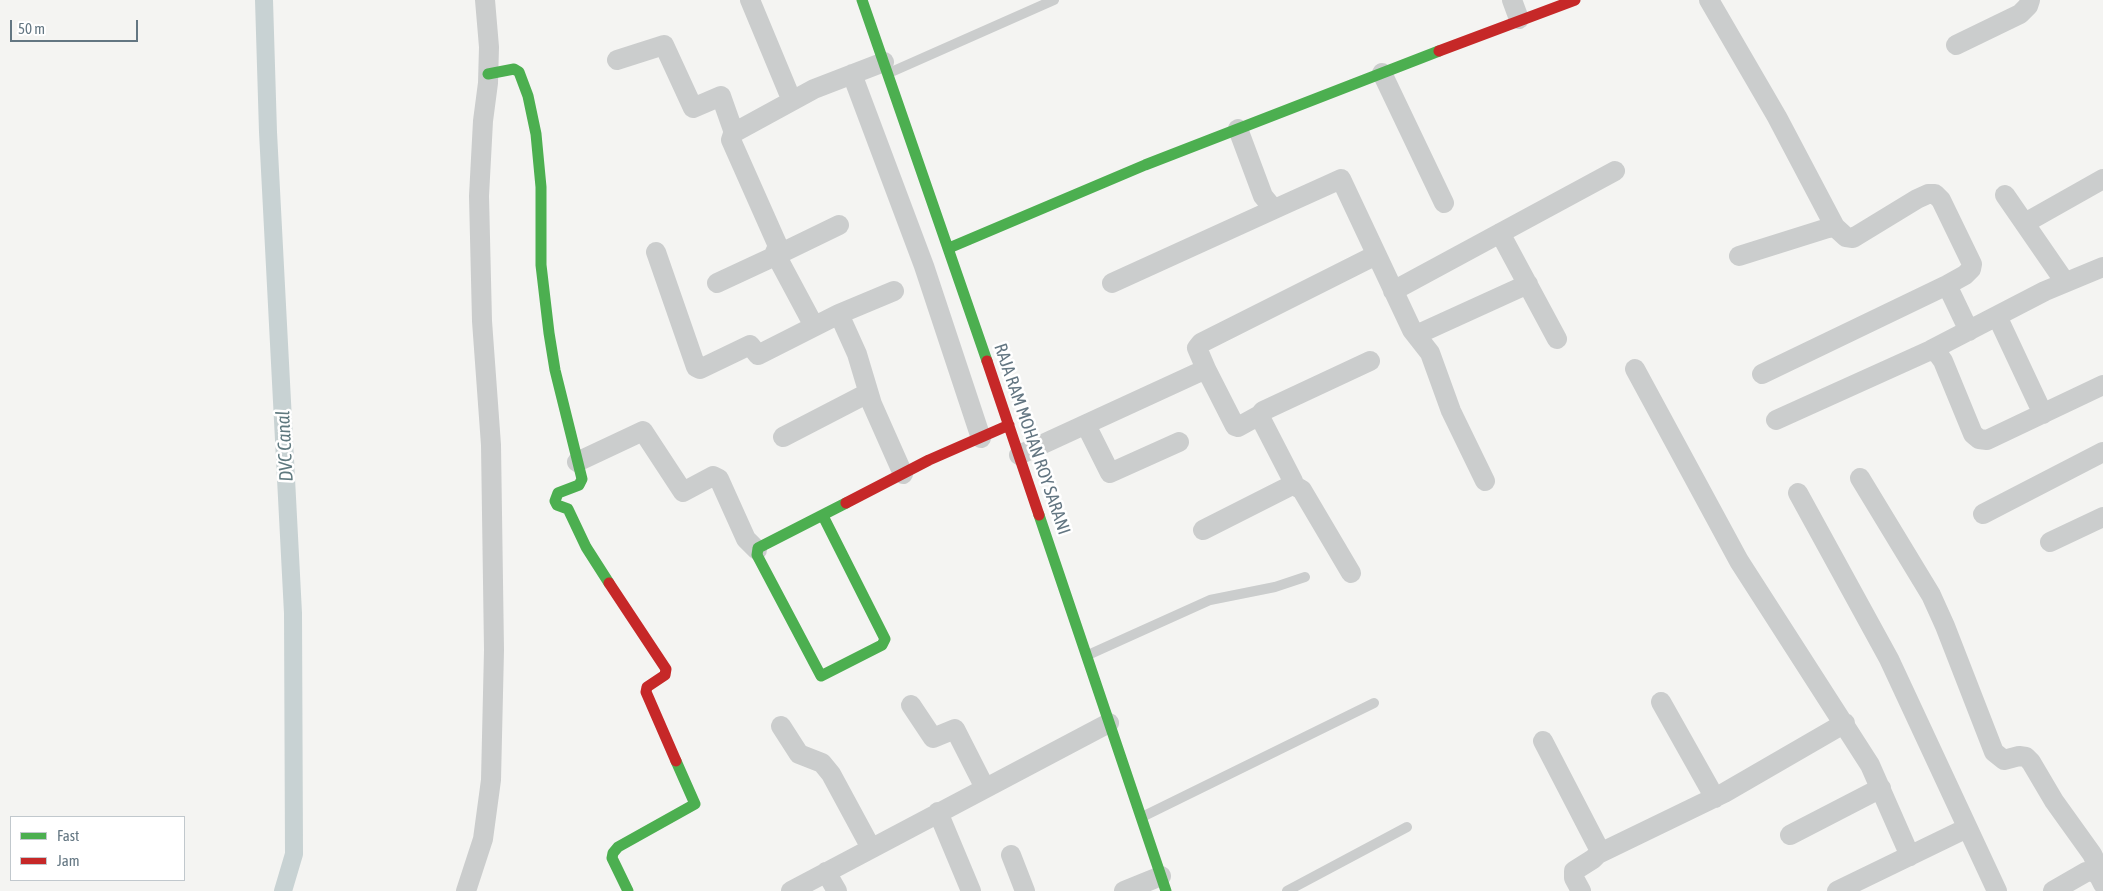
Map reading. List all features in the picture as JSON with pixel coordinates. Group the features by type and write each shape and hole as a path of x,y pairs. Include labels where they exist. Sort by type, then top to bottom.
{"street":[{"path":"466,891 483,838 491,780 494,650 491,445 482,321 480,196 483,121 488,74 485,0"},
{"path":"750,0 792,100"},
{"name":"RAJA RAM MOHAN ROY SARANI","path":"862,0 949,248 1164,884"},
{"path":"1512,0 1519,19"},
{"path":"949,248 1145,165 1519,19 1575,0"},
{"path":"1709,0 1793,145 1835,227 1846,237 1853,238 1917,199 1928,194 1935,194 1941,200 1972,264 1971,269 1965,275 1947,285 1762,374"},
{"path":"1956,45 2020,14 2028,6 2030,0"},
{"path":"617,60 664,45 692,107 694,108 721,96 734,131 731,140 778,240 777,251 774,256"},
{"path":"734,131 792,100 852,74 886,67"},
{"path":"488,74 516,70 528,96 536,134 541,187 541,265 549,333 555,370 581,483 558,492 555,501 557,504 568,509 586,547 666,669 665,675 647,687 646,692 695,804 618,848 613,853 612,858 615,866 628,891"},
{"path":"1382,73 1444,204"},
{"path":"852,74 924,266 981,438"},
{"path":"1238,129 1267,204 1272,207 1279,207"},
{"path":"1393,291 1615,171"},
{"path":"1112,283 1341,179 1393,291 1416,334 1430,353 1451,411 1486,481"},
{"path":"2025,223 2103,179"},
{"path":"2006,195 2065,282"},
{"path":"717,283 839,225"},
{"path":"1739,256 1815,230 1835,227"},
{"path":"1500,233 1557,338"},
{"path":"656,252 696,367 700,370 750,345 758,355 839,314 894,291"},
{"path":"1370,361 1263,411 1259,416 1238,427 1235,426 1197,348 1201,342 1376,255"},
{"path":"774,256 814,326"},
{"path":"1776,420 1931,350 2065,282 2103,267"},
{"path":"1416,334 1528,284"},
{"path":"1947,285 1969,331"},
{"path":"839,314 857,354 868,393 904,474"},
{"path":"1997,316 2043,414"},
{"path":"1931,350 1938,354 1943,361 1973,434 1979,439 1987,440 2103,384"},
{"path":"1019,455 1206,369"},
{"path":"1635,369 1739,561 1845,723 1881,788 1910,856"},
{"path":"783,437 868,393"},
{"path":"1259,416 1292,484 1302,490 1351,573"},
{"path":"1086,424 1110,474 1179,442"},
{"path":"757,550 760,546 904,474 1009,426"},
{"path":"577,462 643,431 683,492 714,476 716,477 746,539 757,550 757,555 822,676 882,645 885,639 822,516"},
{"path":"1983,514 2103,452"},
{"path":"1860,478 1931,595 1994,752 2004,760 2019,756 2026,757 2031,762 2054,801 2092,854 2098,878"},
{"path":"1203,530 1292,484"},
{"path":"1798,493 1889,659 1994,890"},
{"path":"2050,542 2102,520"},
{"path":"1661,702 1715,798"},
{"path":"912,705 933,738 955,729 985,788"},
{"path":"792,891 1109,723"},
{"path":"1581,891 1574,878 1574,871 1598,854 1715,798 1845,723"},
{"path":"782,726 799,754 822,763 831,774 871,848"},
{"path":"1543,741 1599,849 1598,854"},
{"path":"1790,835 1881,788"},
{"path":"938,812 971,891"},
{"path":"1837,891 1967,828"},
{"path":"1011,855 1024,891"},
{"path":"826,872 837,891"},
{"path":"2053,891 2086,872 2098,878"},
{"path":"1124,891 1164,884"}],"lane":[{"path":"886,67 1054,0"},
{"path":"1087,656 1210,600 1275,587 1305,577"},
{"path":"1141,818 1374,703"},
{"path":"1287,891 1407,827"}],"waterway":[{"name":"DVC Canal","path":"264,0 268,132 293,613 294,854 283,891"}],"traffic: fast":[{"path":"862,0 987,361"},
{"path":"949,248 1145,165 1439,51"},
{"path":"488,74 514,69 519,72 528,96 536,134 541,187 541,265 549,333 555,370 582,479 579,485 558,493 555,501 557,505 568,509 586,547 609,583"},
{"path":"823,516 885,639 882,645 821,676 757,555 758,548 846,503"},
{"path":"1039,515 1166,891"},
{"path":"628,891 612,858 613,853 618,847 695,804 676,761"}],"traffic: jam":[{"path":"1439,51 1575,0"},
{"path":"987,361 1039,515"},
{"path":"846,503 929,460 1009,425"},
{"path":"609,583 666,669 665,675 647,687 646,692 676,761"}]}
